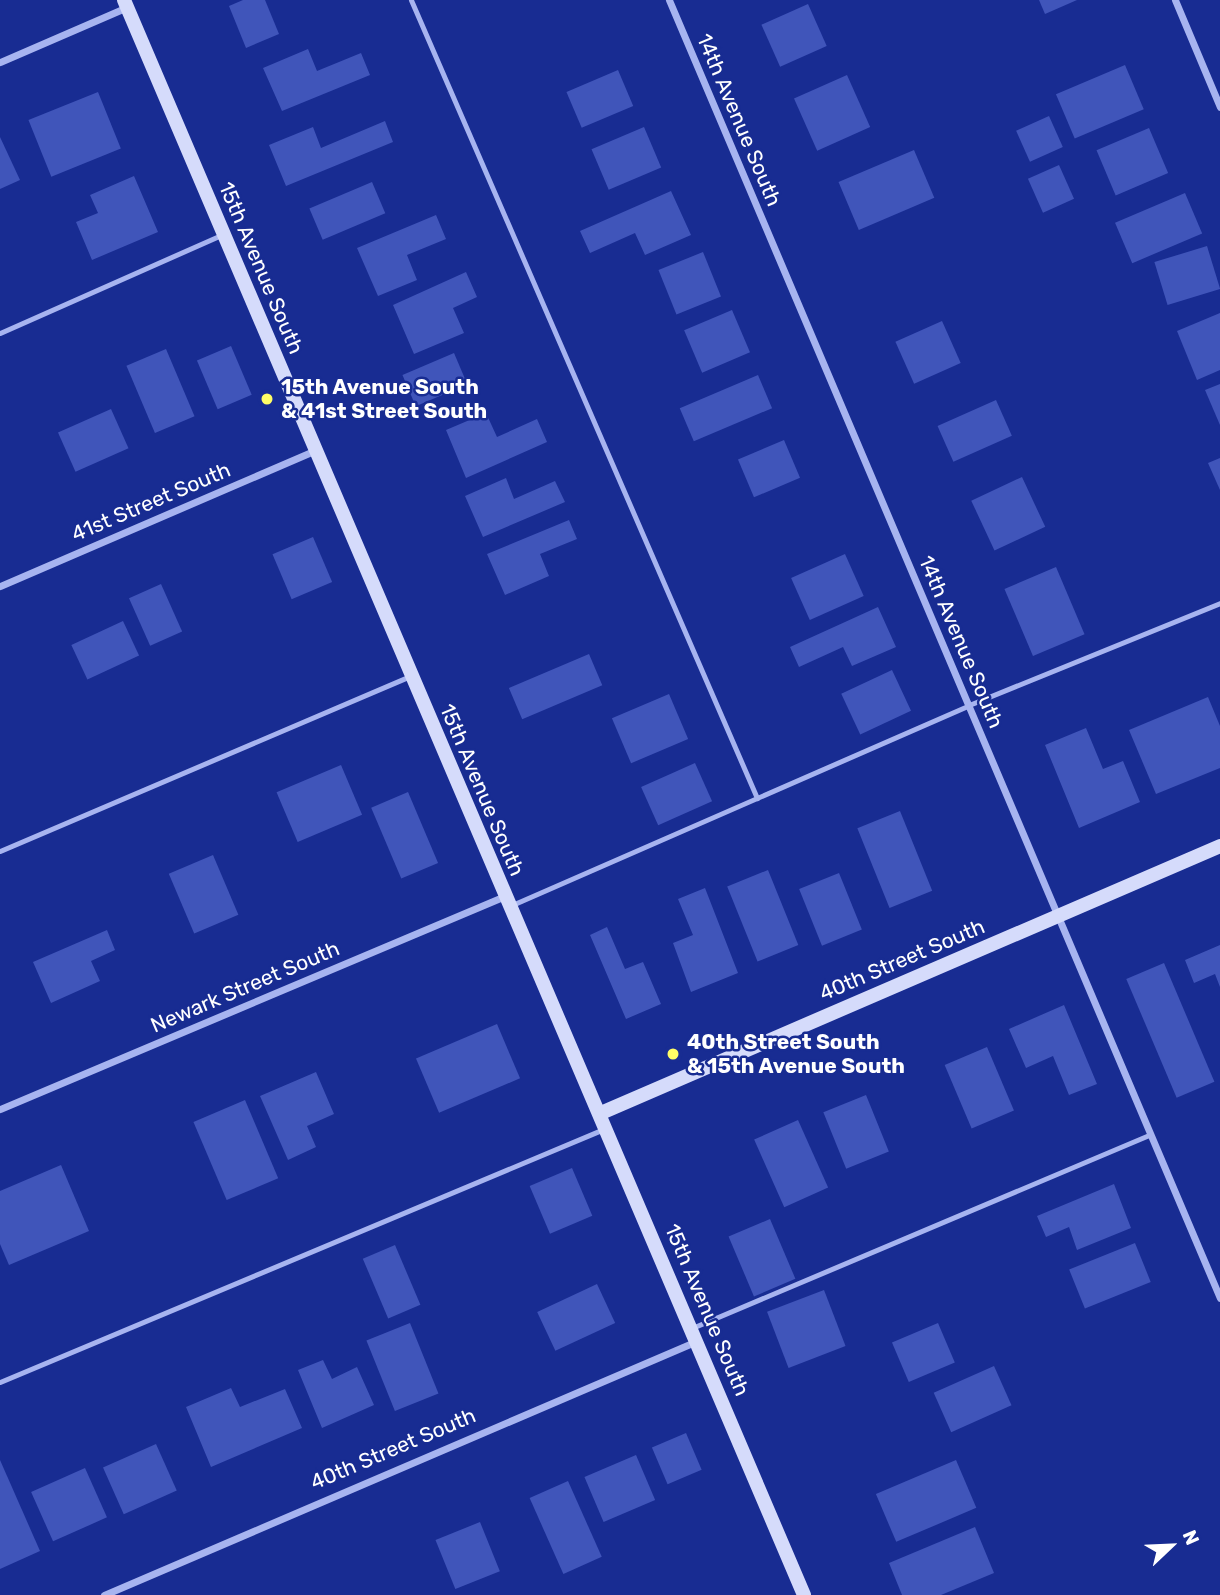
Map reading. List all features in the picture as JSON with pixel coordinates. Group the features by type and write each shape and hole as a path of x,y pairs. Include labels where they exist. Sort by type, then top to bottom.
{"street":[{"name":"14th Avenue South","path":"669,0 1220,1298"},
{"path":"1175,0 1220,107"},
{"path":"0,62 126,4"},
{"name":"15th Avenue South","path":"126,4 507,901 604,1120 804,1595"},
{"name":"41st Street South","path":"0,586 316,450"},
{"name":"40th Street South","path":"604,1120 1058,915 1220,846"},
{"name":"Newark Street South","path":"0,1109 507,901"},
{"name":"40th Street South","path":"104,1595 695,1335"}],"lane":[{"path":"411,0 757,798"},
{"path":"0,333 223,234"},
{"path":"507,901 757,798 969,705 1220,603"},
{"path":"0,851 411,676"},
{"path":"0,1382 604,1120"},
{"path":"695,1335 1151,1134"}],"building":[{"path":"243,0 265,0 279,34 246,48 229,6"},
{"path":"1039,0 1077,0 1045,14"},
{"path":"808,4 827,46 780,67 761,25"},
{"path":"308,49 317,71 361,53 370,75 282,111 263,68"},
{"path":"1125,65 1144,109 1075,138 1056,94"},
{"path":"618,70 633,106 582,128 566,92"},
{"path":"847,75 870,127 817,151 794,99"},
{"path":"98,92 121,149 51,177 28,120"},
{"path":"1049,116 1063,147 1030,162 1016,131"},
{"path":"385,121 393,142 286,186 269,145 313,127 321,148"},
{"path":"644,127 661,168 609,190 592,149"},
{"path":"1149,128 1168,173 1116,195 1097,150"},
{"path":"0,137 20,180 0,189"},
{"path":"914,150 934,198 859,230 839,182"},
{"path":"1059,165 1074,199 1043,213 1028,179"},
{"path":"134,176 158,232 92,260 76,222 98,213 90,195"},
{"path":"372,182 385,213 323,240 309,209"},
{"path":"671,191 691,235 645,255 635,233 590,253 580,231"},
{"path":"1185,193 1202,234 1132,263 1115,223"},
{"path":"436,215 446,239 407,255 417,280 378,296 357,248"},
{"path":"1207,246 1220,289 1168,305 1154,262"},
{"path":"703,252 721,297 676,314 658,270"},
{"path":"466,272 477,297 453,308 464,333 414,354 393,305"},
{"path":"732,310 750,352 702,373 684,330"},
{"path":"1220,313 1220,370 1197,380 1177,331"},
{"path":"942,321 961,363 914,384 895,342"},
{"path":"231,346 252,395 218,409 197,360"},
{"path":"166,349 195,416 155,433 126,366"},
{"path":"454,353 467,384 416,406 402,375"},
{"path":"758,375 772,408 694,441 680,408"},
{"path":"1220,384 1220,425 1205,390"},
{"path":"996,400 1012,436 953,462 938,426"},
{"path":"111,409 128,448 76,472 58,433"},
{"path":"486,413 497,437 537,419 547,442 466,478 446,430"},
{"path":"784,440 800,478 754,497 738,460"},
{"path":"1220,458 1220,490 1208,463"},
{"path":"1022,477 1045,527 994,551 971,501"},
{"path":"506,478 514,499 555,481 565,502 483,537 465,496"},
{"path":"569,520 577,539 540,554 549,576 505,595 487,554"},
{"path":"313,537 332,582 292,599 272,554"},
{"path":"845,554 864,596 810,620 791,578"},
{"path":"1056,567 1085,634 1033,656 1004,589"},
{"path":"161,584 182,632 150,646 129,598"},
{"path":"878,607 896,647 852,666 843,647 799,667 790,647"},
{"path":"123,621 139,655 87,680 71,645"},
{"path":"589,654 602,685 522,719 509,688"},
{"path":"892,670 911,711 860,734 841,694"},
{"path":"669,694 688,739 631,763 612,718"},
{"path":"1208,697 1220,726 1220,768 1156,794 1129,730"},
{"path":"1086,728 1103,769 1123,761 1140,802 1079,828 1045,745"},
{"path":"695,763 712,801 658,825 641,787"},
{"path":"341,765 362,815 298,842 277,792"},
{"path":"408,792 438,863 401,879 371,808"},
{"path":"900,811 932,891 890,908 857,828"},
{"path":"213,855 238,915 194,934 169,874"},
{"path":"768,870 798,945 758,962 727,886"},
{"path":"839,873 862,930 822,946 799,889"},
{"path":"705,888 738,973 691,992 673,943 693,935 678,899"},
{"path":"607,927 625,969 643,962 661,1004 626,1019 590,935"},
{"path":"107,930 115,950 91,961 100,981 51,1003 33,962"},
{"path":"1220,945 1220,987 1215,974 1194,983 1185,960"},
{"path":"1164,963 1214,1082 1177,1098 1126,979"},
{"path":"1064,1005 1097,1084 1069,1095 1053,1056 1026,1068 1009,1029"},
{"path":"497,1024 520,1078 439,1113 416,1058"},
{"path":"987,1047 1014,1111 972,1128 945,1065"},
{"path":"316,1072 334,1114 307,1126 316,1147 288,1160 260,1096"},
{"path":"866,1095 889,1152 846,1169 823,1112"},
{"path":"245,1100 278,1178 227,1200 193,1122"},
{"path":"798,1120 828,1188 784,1207 754,1140"},
{"path":"61,1165 89,1231 9,1265 0,1244 0,1191"},
{"path":"572,1168 592,1216 550,1234 530,1186"},
{"path":"1114,1184 1131,1228 1077,1250 1069,1227 1046,1237 1037,1216"},
{"path":"770,1219 795,1279 754,1296 729,1237"},
{"path":"1135,1243 1151,1282 1085,1309 1069,1270"},
{"path":"395,1245 420,1305 388,1319 363,1259"},
{"path":"597,1284 615,1323 555,1351 537,1312"},
{"path":"824,1290 846,1346 789,1368 767,1312"},
{"path":"410,1323 438,1393 395,1411 366,1341"},
{"path":"938,1323 955,1363 909,1382 892,1343"},
{"path":"323,1360 332,1379 357,1367 374,1405 322,1428 298,1370"},
{"path":"994,1366 1011,1405 951,1432 934,1393"},
{"path":"231,1388 240,1407 285,1389 302,1428 211,1467 186,1407"},
{"path":"686,1433 702,1470 668,1484 652,1447"},
{"path":"156,1444 177,1491 124,1514 103,1468"},
{"path":"636,1455 655,1500 604,1522 584,1477"},
{"path":"0,1460 40,1551 0,1569"},
{"path":"956,1460 976,1508 896,1542 876,1494"},
{"path":"85,1468 107,1517 53,1541 31,1492"},
{"path":"568,1481 602,1557 563,1574 530,1498"},
{"path":"480,1522 500,1571 455,1589 435,1540"},
{"path":"975,1527 994,1573 941,1595 902,1595 889,1563"}],"place":[{"name":"15th Avenue South & 41st Street South","path":"267,399"},
{"name":"40th Street South & 15th Avenue South","path":"673,1054"}]}
